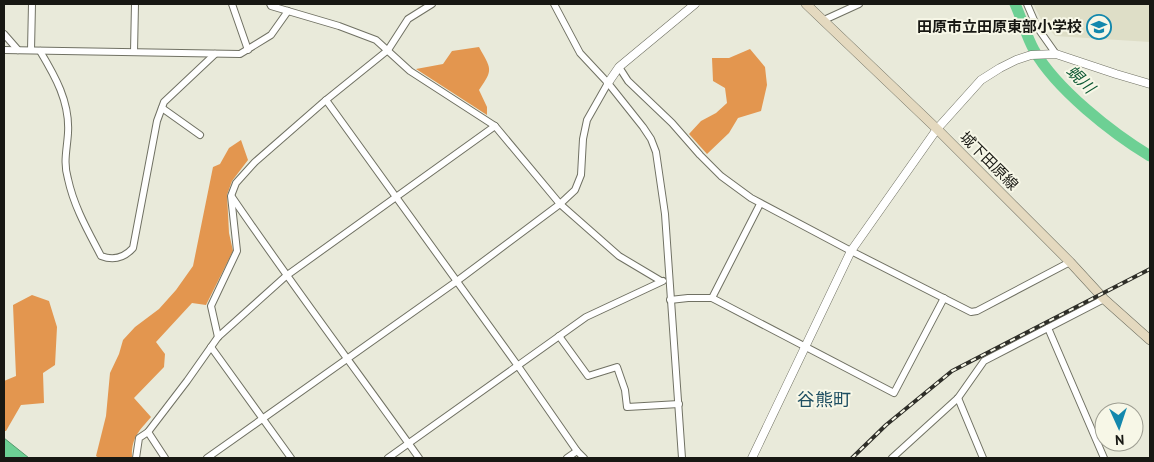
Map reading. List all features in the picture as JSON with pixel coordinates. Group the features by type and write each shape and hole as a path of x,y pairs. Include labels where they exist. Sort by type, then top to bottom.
{"main road":[{"name":"城下田原線","path":"806,4 937,128 1070,262 1104,299 1150,340"}],"street":[{"path":"31,50 32,4"},
{"path":"134,52 135,4"},
{"path":"232,4 248,50"},
{"path":"270,4 376,40 410,71 495,126 560,204 620,256 661,281 670,282"},
{"path":"218,337 211,306 237,250 231,196 236,183 256,162 326,100 388,50 408,19 432,4"},
{"path":"554,4 580,52 644,127 656,152 665,214 682,458"},
{"path":"207,458 457,281 560,204 575,190 581,175 583,139 587,120 618,67 695,4"},
{"path":"824,20 859,4"},
{"path":"1027,4 1037,27 1056,54"},
{"path":"4,50 240,54 271,35 288,11"},
{"path":"4,34 18,50"},
{"path":"40,50 59,84 67,111 68,133 64,158 67,178 79,214 101,256 110,260 126,255 133,248 157,121 164,102 215,54"},
{"path":"752,458 850,251 937,128 981,80 1016,60 1032,55 1056,54 1150,84"},
{"path":"618,67 628,81 672,123 721,176 760,204 971,312 1070,262"},
{"path":"326,100 577,451 584,458"},
{"path":"162,108 200,135"},
{"path":"136,458 139,438 148,432 218,337 286,276 495,126"},
{"path":"231,196 286,276 419,458"},
{"path":"712,298 760,204"},
{"path":"388,458 586,317 661,281"},
{"path":"670,300 712,298 804,348 894,393 944,298"},
{"path":"892,458 958,398 984,361 1104,299"},
{"path":"1048,328 1104,458"},
{"path":"559,336 588,376 617,366 625,390 627,407 678,404"},
{"path":"211,347 291,458"},
{"path":"958,398 983,458"},
{"path":"148,432 165,458"},
{"path":"567,458 577,451"}],"shaded area":[{"name":"田原市立田原東部小学校","path":"1033,4 1150,4 1150,42 1055,36 1041,19"},
{"path":"479,47 489,69 487,78 479,90 487,107 487,115 416,69 443,64 452,51"},
{"path":"750,49 765,67 767,85 761,111 738,118 729,133 707,154 689,134 701,121 716,113 727,103 725,88 713,81 712,58 729,58"},
{"path":"241,140 248,160 232,181 227,195 229,233 233,251 206,305 192,303 156,342 165,354 164,367 134,398 151,417 134,440 132,458 99,458 96,456 106,416 110,373 123,340 135,327 159,309 176,290 193,266 213,167 220,164 229,148"},
{"path":"32,295 49,301 57,327 55,365 43,373 44,403 21,405 6,431 4,431 4,381 16,376 13,305"},
{"path":"4,438 29,458 4,458"}],"waterway":[{"name":"蜆川","path":"1015,4 1034,50 1056,80 1102,123 1150,156"}],"railway":[{"path":"852,458 886,425 952,371 1150,269"}],"place":[{"name":"田原市立田原東部小学校","path":"1099,27"}],"district":[{"name":"谷熊町","path":"824,400"}]}
